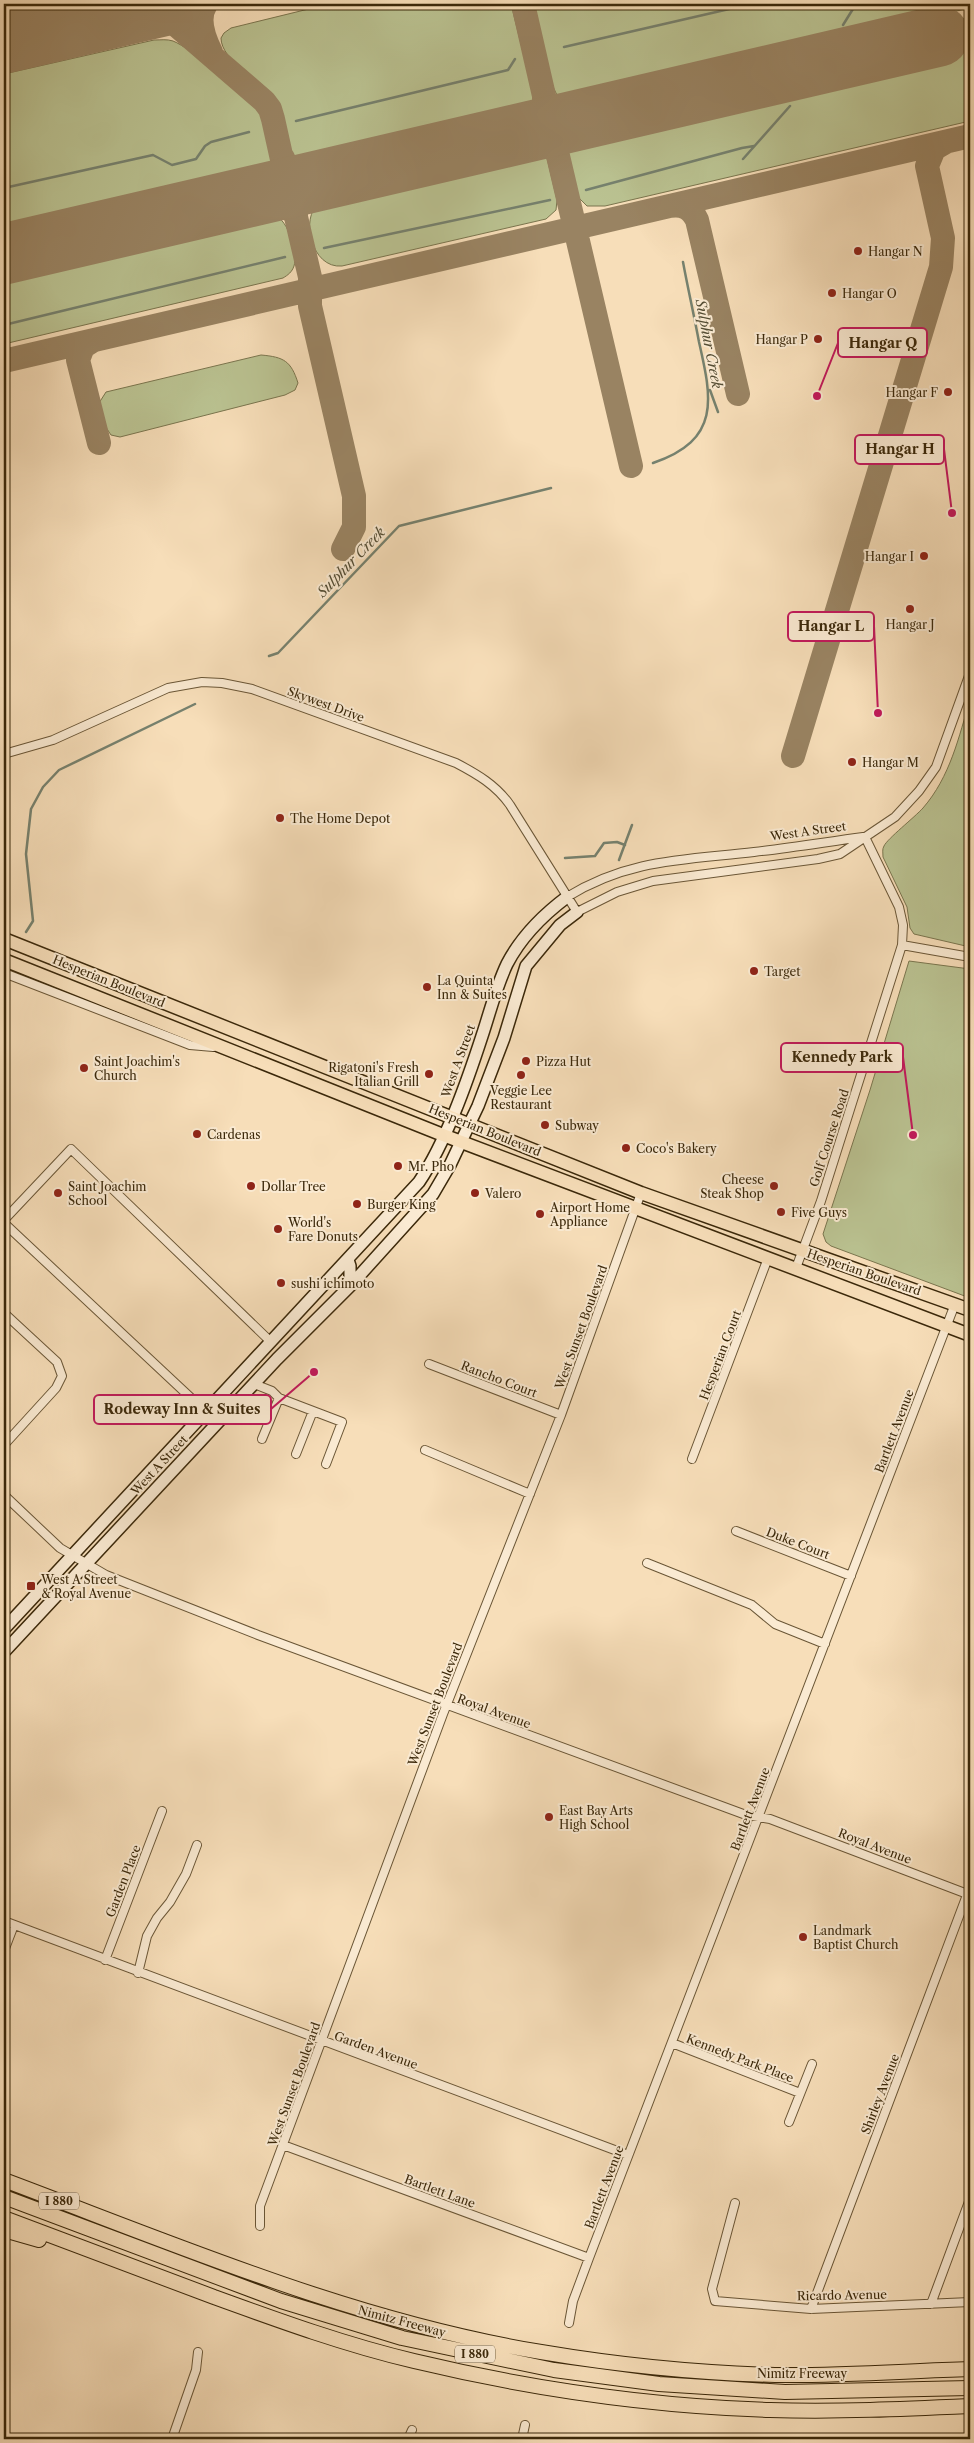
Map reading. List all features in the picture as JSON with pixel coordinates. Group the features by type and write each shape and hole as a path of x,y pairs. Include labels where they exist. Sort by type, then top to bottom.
{"highway":[{"name":"Nimitz Freeway","path":"6,2179 305,2293 424,2327 540,2352 658,2368 776,2375 970,2369"},
{"name":"I 880","path":"4,2197 280,2301 402,2338 554,2370 659,2384 784,2392 970,2388"},
{"name":"I 880","path":"4,2218 135,2268 350,2344 413,2361 531,2386 614,2398 723,2408 835,2410 970,2406"},
{"path":"4,2230 135,2268"}],"main road":[{"name":"West A Street","path":"4,1629 419,1182 427,1170 451,1118 482,1038 494,996 508,963 533,927 549,910 567,897"},
{"name":"West A Street","path":"4,1652 277,1359 350,1286 433,1194 469,1125 504,1038 526,966 560,925 577,912"},
{"name":"Hesperian Boulevard","path":"4,939 641,1193 970,1310"},
{"name":"Hesperian Boulevard","path":"4,960 444,1135 970,1335"},
{"path":"348,1260 350,1266 350,1286"},
{"path":"271,1342 277,1359"}],"street":[{"path":"865,837 900,812 919,791 936,767 970,673"},
{"name":"Skywest Drive","path":"4,754 53,740 168,688 202,682 243,687 456,763 484,779 499,791 510,804 577,912"},
{"name":"West A Street","path":"567,897 606,876 646,864 815,845 865,837"},
{"name":"West A Street","path":"577,912 616,892 653,881 818,859 840,854 865,837"},
{"name":"Golf Course Road","path":"796,1268 804,1250 902,945 903,925 899,907 865,837"},
{"path":"902,945 970,957"},
{"name":"Hesperian Boulevard","path":"4,973 190,1044 227,1049"},
{"path":"206,1412 4,1222 71,1149 271,1342"},
{"name":"West Sunset Boulevard","path":"260,2226 260,2206 446,1706 561,1415 641,1193"},
{"name":"Hesperian Court","path":"692,1459 768,1258"},
{"name":"Bartlett Avenue","path":"569,2323 573,2301 628,2155 955,1304"},
{"path":"4,1313 56,1362 62,1376 56,1388 4,1445"},
{"name":"Rancho Court","path":"429,1364 561,1415"},
{"path":"254,1384 272,1391 279,1398 342,1422 326,1464"},
{"path":"262,1438 279,1398"},
{"path":"296,1454 313,1411"},
{"path":"425,1450 530,1494"},
{"name":"Royal Avenue","path":"4,1495 60,1548 106,1575 239,1628 446,1706 746,1815 770,1819 969,1892"},
{"name":"Duke Court","path":"736,1531 851,1576"},
{"path":"647,1563 752,1604 775,1624 825,1644"},
{"name":"Garden Place","path":"105,1960 162,1811"},
{"path":"138,1973 147,1936 156,1918 170,1902 186,1874 197,1845"},
{"name":"Shirley Avenue","path":"811,2309 969,1892"},
{"name":"Garden Avenue","path":"4,1921 322,2042 628,2155"},
{"path":"4,1950 14,1925"},
{"name":"Kennedy Park Place","path":"672,2043 800,2094"},
{"name":"Kennedy Park Place","path":"790,2122 812,2064"},
{"name":"Bartlett Lane","path":"283,2145 589,2258"},
{"path":"931,2304 970,2199"},
{"name":"Ricardo Avenue","path":"735,2203 712,2289 715,2301 811,2309 970,2302"},
{"path":"172,2439 196,2370 198,2352"},
{"path":"522,2439 525,2425"},
{"path":"408,2439 412,2430"}],"green space":[{"path":"329,4 511,4 534,96 532,105 523,111 300,162 294,157 290,149 281,113 274,98 234,62 227,54 221,38 231,28"},
{"path":"534,4 970,4 970,8 565,99 557,95 552,85"},
{"path":"154,40 171,40 181,45 219,73 254,104 262,115 268,137 272,159 269,166 260,173 4,232 4,74"},
{"path":"970,51 970,121 605,206 587,206 577,196 568,153 572,146"},
{"path":"535,152 543,153 547,158 557,200 556,210 546,219 342,266 331,265 316,251 312,241 310,219 313,210 319,203"},
{"path":"275,216 284,223 288,230 295,254 293,268 283,278 4,344 4,277"},
{"path":"261,355 276,357 289,365 298,383 295,390 285,395 120,437 111,435 105,426 99,403 106,392"},
{"path":"970,699 970,947 914,934 910,928 907,907 883,857 883,848 890,838 923,808 940,783 947,770 962,728"},
{"path":"909,961 970,969 970,1298 831,1246 826,1242 823,1234 870,1090"}],"waterway":[{"path":"564,47 751,4"},
{"name":"Sulphur Creek","path":"843,25 856,4"},
{"path":"296,121 508,70 515,59"},
{"name":"Sulphur Creek","path":"743,159 790,106"},
{"path":"4,188 153,155 172,165 196,159 205,146 211,142 249,132"},
{"path":"586,190 754,146"},
{"path":"324,248 550,200"},
{"path":"4,325 285,257"},
{"name":"Sulphur Creek","path":"653,463 675,454 691,442 701,430 706,415 708,399 707,382 683,262"},
{"path":"710,390 718,412"},
{"name":"Sulphur Creek","path":"269,656 278,653 399,526 551,488"},
{"name":"Sulphur Creek","path":"26,932 33,921 26,854 31,809 43,787 59,770 195,704"},
{"path":"619,860 632,825"},
{"path":"565,858 595,856 604,843 617,842 625,845"}],"taxiway":[{"path":"206,4 201,22 211,52"},
{"path":"523,4 545,100 551,109 559,115 568,118 589,117 620,111 589,119 569,128 562,135 558,145 558,156 552,145 534,136 511,136 478,144 511,136 531,126 539,119 543,110 544,98"},
{"path":"86,24 149,11 162,13 264,101 270,109 283,164 278,180 263,192 214,205 260,196 271,197 281,200 290,207 296,217 297,205 309,188 329,179 362,171 317,180 306,179 297,176 289,169 283,158"},
{"path":"939,36 970,29"},
{"path":"4,361 970,136"},
{"path":"793,756 941,267 943,238 927,166 934,149 946,142"},
{"path":"558,156 631,466"},
{"path":"670,206 686,208 692,212 697,220 738,394"},
{"path":"296,217 310,277 310,306 354,496 354,527 343,549"},
{"path":"94,340 83,347 78,360 99,443"}],"runway":[{"path":"4,43 171,4"},
{"path":"4,254 939,36"}],"place":[{"name":"Hangar N","path":"858,251"},
{"name":"Hangar O","path":"832,293"},
{"name":"Hangar P","path":"818,339"},
{"name":"Hangar F","path":"948,392"},
{"name":"Hangar Q","path":"817,396"},
{"name":"Hangar H","path":"952,513"},
{"name":"Hangar I","path":"924,556"},
{"name":"Hangar J","path":"910,609"},
{"name":"Hangar L","path":"878,713"},
{"name":"Hangar M","path":"852,762"},
{"name":"The Home Depot","path":"280,818"},
{"name":"Target","path":"754,971"},
{"name":"La Quinta Inn & Suites","path":"427,987"},
{"name":"Pizza Hut","path":"526,1061"},
{"name":"Saint Joachim's Church","path":"84,1068"},
{"name":"Rigatoni's Fresh Italian Grill","path":"429,1074"},
{"name":"Veggie Lee Restaurant","path":"521,1075"},
{"name":"Subway","path":"545,1125"},
{"name":"Cardenas","path":"197,1134"},
{"name":"Kennedy Park","path":"913,1135"},
{"name":"Coco's Bakery","path":"626,1148"},
{"name":"Mr. Pho","path":"398,1166"},
{"name":"Dollar Tree","path":"251,1186"},
{"name":"Cheese Steak Shop","path":"774,1186"},
{"name":"Saint Joachim School","path":"58,1193"},
{"name":"Valero","path":"475,1193"},
{"name":"Burger King","path":"357,1204"},
{"name":"Five Guys","path":"781,1212"},
{"name":"Airport Home Appliance","path":"540,1214"},
{"name":"World's Fare Donuts","path":"278,1229"},
{"name":"sushi ichimoto","path":"281,1283"},
{"name":"Rodeway Inn & Suites","path":"314,1372"},
{"name":"West A Street & Royal Avenue","path":"31,1586"},
{"name":"East Bay Arts High School","path":"549,1817"},
{"name":"Landmark Baptist Church","path":"803,1937"}]}
